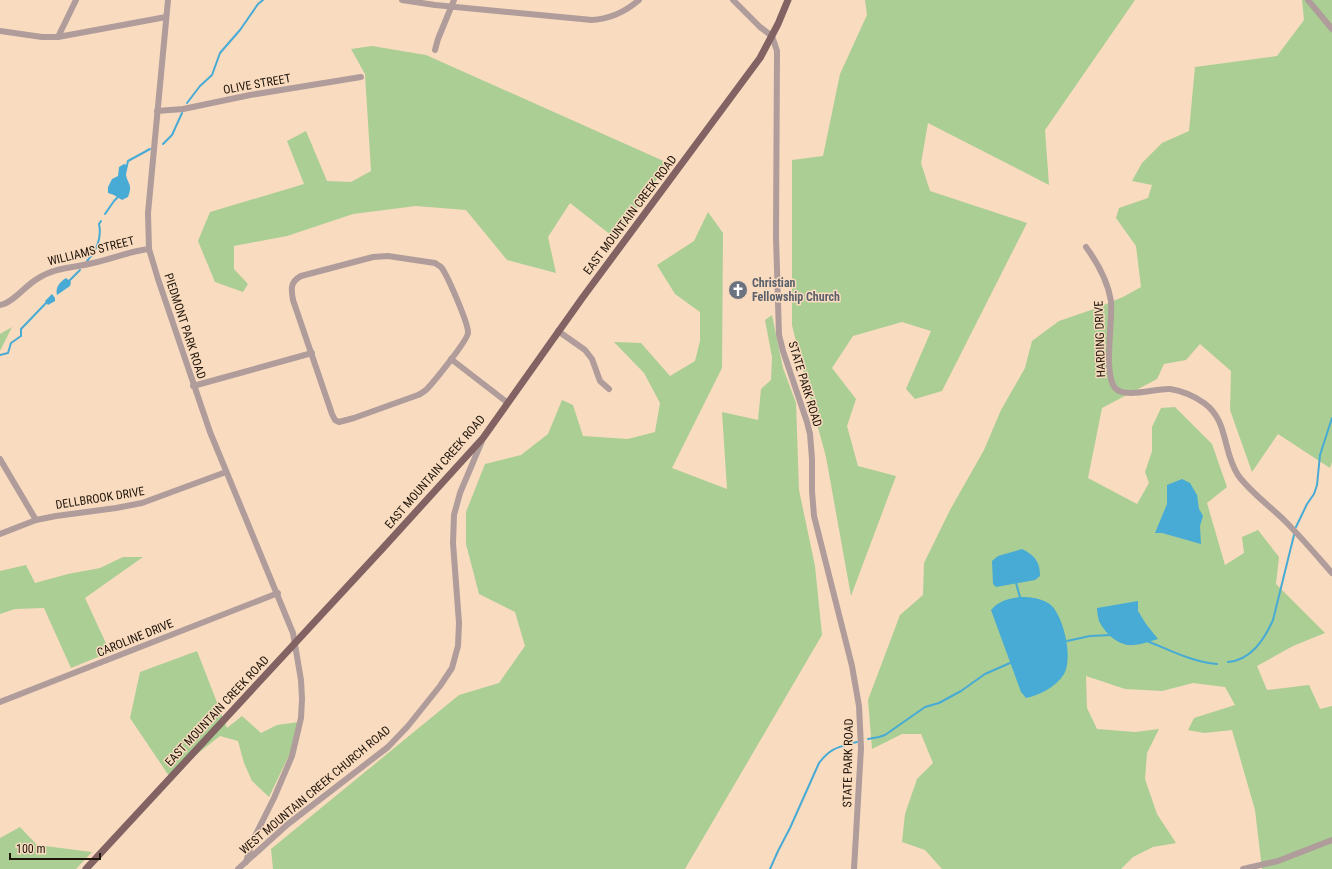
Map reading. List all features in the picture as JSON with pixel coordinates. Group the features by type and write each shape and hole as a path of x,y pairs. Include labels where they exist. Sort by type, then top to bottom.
{"main road":[{"path":"772,36 788,0"},
{"name":"EAST MOUNTAIN CREEK ROAD","path":"86,869 483,438 558,331 760,58 772,36"}],"street":[{"path":"58,37 76,0"},
{"name":"PIEDMONT PARK ROAD","path":"168,0 148,213 149,249 193,386 226,472 291,627 296,642 301,680 301,718 297,739 285,773 253,840 246,862"},
{"path":"402,0 453,3 592,20 603,19 616,15 638,0"},
{"path":"733,0 760,27 772,36"},
{"path":"1308,0 1332,29"},
{"path":"435,50 453,3"},
{"path":"0,31 42,37 58,37 166,17"},
{"name":"STATE PARK ROAD","path":"772,36 777,51 776,237 779,335 807,422 812,448 812,491 814,516 857,688 861,723 861,748 854,869"},
{"name":"OLIVE STREET","path":"157,111 183,109 250,95 361,78"},
{"name":"HARDING DRIVE","path":"1086,247 1102,274 1110,295 1110,373 1114,386 1119,391 1126,393 1161,389 1178,390 1193,396 1209,407 1221,422 1231,460 1240,477 1286,522 1332,573"},
{"name":"WILLIAMS STREET","path":"0,304 6,304 36,280 54,270 93,263 140,250 149,249"},
{"path":"388,256 435,263 443,269 468,330 466,339 426,389 420,394 339,422 335,420 332,414 312,353 293,300 291,290 294,282 301,276 373,257 388,256"},
{"path":"558,331 584,350 592,359 600,381 609,389"},
{"path":"193,386 312,353"},
{"path":"451,358 508,404"},
{"name":"WEST MOUNTAIN CREEK CHURCH ROAD","path":"238,869 288,824 388,747 408,726 446,677 456,658 460,623 453,543 454,515 460,493 483,438"},
{"path":"0,459 36,520"},
{"name":"DELLBROOK DRIVE","path":"0,534 36,520 142,503 226,472"},
{"name":"CAROLINE DRIVE","path":"0,702 278,593"},
{"path":"1243,869 1278,861 1332,840"}],"green space":[{"path":"865,0 1135,0 1045,130 1049,185 928,123 921,163 930,191 1027,223 942,391 915,399 906,389 931,331 902,322 853,336 832,368 856,399 847,426 858,466 896,476 851,596 826,457 792,325 792,160 823,156 840,74 867,15"},
{"path":"1302,0 1332,0 1332,462 1330,468 1278,434 1252,472 1230,410 1231,371 1200,344 1186,360 1164,364 1157,379 1102,408 1088,478 1137,504 1149,483 1145,472 1152,451 1152,427 1161,408 1175,407 1212,444 1227,487 1207,503 1225,565 1244,553 1242,537 1258,530 1279,557 1276,584 1325,633 1293,646 1257,666 1267,690 1309,685 1320,709 1332,706 1332,869 1262,869 1255,810 1232,730 1204,733 1188,730 1194,718 1235,705 1225,687 1193,683 1162,691 1125,689 1086,676 1087,708 1097,729 1135,732 1159,729 1147,753 1145,779 1157,814 1176,843 1153,847 1133,857 1121,869 942,869 925,850 902,842 905,814 917,779 933,763 921,734 902,734 872,749 868,700 900,615 923,595 924,563 950,510 984,450 1001,410 1025,368 1032,341 1059,321 1123,297 1141,287 1136,246 1116,218 1119,208 1148,198 1152,185 1132,181 1142,163 1162,143 1189,131 1195,67 1277,56 1304,20"},
{"path":"372,46 426,55 668,163 616,239 570,203 548,237 556,273 507,260 466,210 416,206 353,214 287,236 234,246 234,269 248,284 243,292 215,282 198,241 210,212 304,184 287,141 306,131 327,181 351,182 371,171 365,74 351,49"},
{"path":"708,212 723,233 722,368 672,468 727,489 722,412 758,420 761,389 771,380 772,357 765,320 772,315 783,368 796,403 799,490 815,566 822,635 685,869 273,869 271,849 459,695 499,683 525,646 515,612 479,594 466,544 466,512 485,464 521,455 548,434 562,400 573,405 583,436 628,439 655,432 660,403 644,373 614,342 641,343 670,376 695,361 700,341 700,312 675,294 657,265 694,241"},
{"path":"12,327 0,351 0,334"},
{"path":"123,557 143,557 85,598 110,652 71,668 44,608 15,609 0,614 0,571 26,565 35,583 68,574 100,568"},
{"path":"197,651 227,728 242,716 261,733 277,725 299,722 291,751 269,797 252,781 244,763 238,741 220,736 169,776 130,718 140,672"},
{"path":"20,827 37,845 92,852 76,869 0,869 0,838"}],"water":[{"path":"124,164 127,165 126,174 130,189 128,197 122,200 108,193 108,187 112,179 118,176 119,167"},
{"path":"66,278 71,282 70,286 57,295 58,285"},
{"path":"52,294 55,301 48,305 45,301"},
{"path":"1182,479 1190,483 1197,495 1199,509 1203,516 1200,526 1201,544 1162,533 1155,533 1167,504 1167,485"},
{"path":"1022,549 1036,559 1039,566 1040,576 1035,580 996,587 993,584 992,561 998,556"},
{"path":"1020,597 1041,600 1052,606 1063,629 1066,639 1068,658 1067,667 1064,674 1057,683 1037,695 1026,698 1021,692 991,610 997,604"},
{"path":"1138,601 1138,611 1158,639 1143,644 1123,644 1104,629 1099,621 1097,608"}],"waterway":[{"path":"187,103 200,86 212,75 220,53 240,30 258,4 263,0"},
{"path":"163,144 172,135 182,113"},
{"path":"125,174 128,161 150,149"},
{"path":"105,214 119,196"},
{"path":"87,261 98,244 100,234 99,224 101,221"},
{"path":"68,282 80,270"},
{"path":"0,355 8,353 11,343 21,336 21,329 47,302"},
{"path":"1296,527 1307,504 1314,494 1317,485 1320,455 1332,418"},
{"path":"1228,662 1243,657 1256,648 1273,620 1294,535"},
{"path":"1016,583 1020,597"},
{"path":"1067,641 1090,636 1111,635"},
{"path":"1147,641 1199,661 1217,664"},
{"path":"868,739 885,735 925,707 939,703 961,691 985,674 1010,663"},
{"path":"770,869 819,763 832,751 857,742"}],"place":[{"name":"Christian Fellowship Church","path":"738,290"}]}
